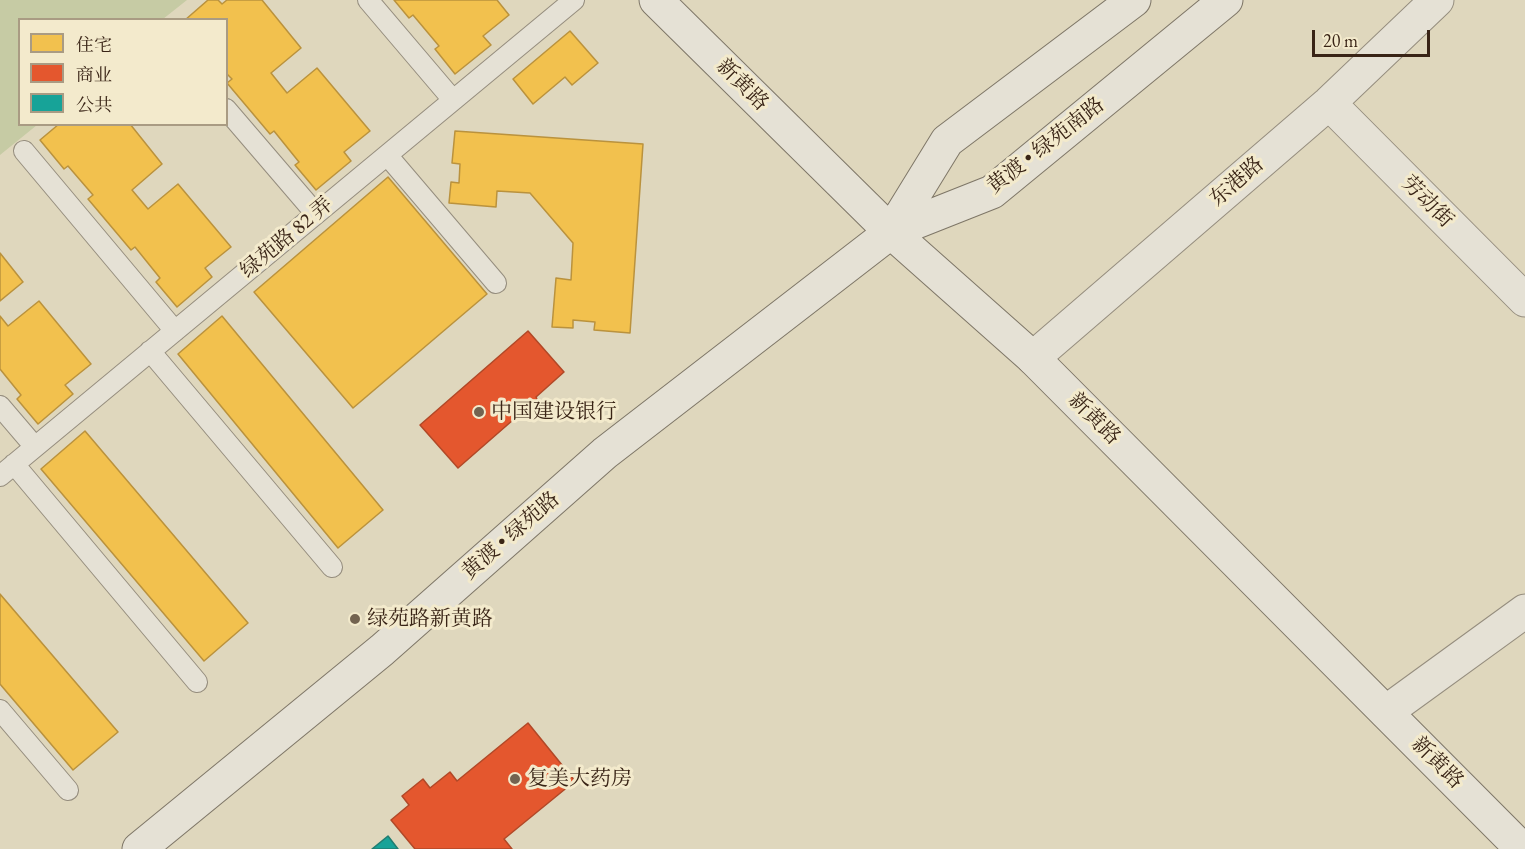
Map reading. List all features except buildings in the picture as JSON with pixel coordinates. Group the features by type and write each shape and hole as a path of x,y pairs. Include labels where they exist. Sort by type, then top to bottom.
{"street":[{"name":"新黄路","path":"656,0 891,232 1033,358 1522,849"},
{"path":"891,232 947,141 1134,0"},
{"name":"黄渡 • 绿苑南路","path":"891,232 992,192 1227,0"},
{"name":"东港路","path":"1033,358 1329,103 1429,7"},
{"name":"劳动街","path":"1329,103 1525,300"},
{"name":"黄渡 • 绿苑路","path":"139,849 382,650 605,453 891,232"},
{"path":"1386,712 1525,611"}],"lane":[{"path":"368,0 453,100"},
{"name":"绿苑路 82 弄","path":"7,470 574,0"},
{"path":"228,110 316,214"},
{"path":"24,151 175,331"},
{"path":"387,154 496,283"},
{"path":"150,351 332,567"},
{"path":"0,406 35,447"},
{"path":"7,470 197,682"},
{"path":"0,710 68,790"}],"green space":[{"path":"0,0 187,0 164,18 18,18 18,126 36,126 0,155"}],"place":[{"name":"中国建设银行","path":"479,412"},
{"name":"绿苑路新黄路","path":"355,619"},
{"name":"复美大药房","path":"515,779"}]}
